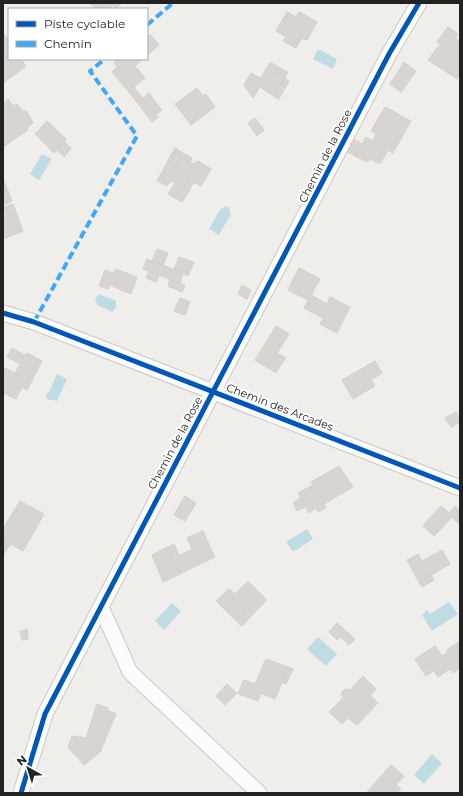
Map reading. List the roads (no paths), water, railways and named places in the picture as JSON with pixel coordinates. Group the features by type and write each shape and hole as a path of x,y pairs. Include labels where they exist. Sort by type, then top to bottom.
{"street":[{"name":"Chemin de la Rose","path":"21,793 45,714 389,54 419,3"},
{"name":"Chemin des Arcades","path":"3,313 34,322 460,488"},
{"path":"101,607 130,672 259,793"}],"water":[{"path":"318,49 337,59 333,69 313,59"},
{"path":"42,154 52,159 39,180 30,174"},
{"path":"226,206 230,208 229,212 231,214 219,235 209,229 221,208 222,209"},
{"path":"99,294 116,301 116,307 112,312 97,305 95,299"},
{"path":"57,374 67,379 57,401 47,399 46,394 49,392"},
{"path":"307,529 313,539 293,552 286,542"},
{"path":"449,602 458,614 432,631 422,615 427,610 430,614"},
{"path":"172,603 181,611 164,630 155,621"},
{"path":"318,637 337,654 326,666 307,649"},
{"path":"432,754 442,763 424,784 414,775"}]}
